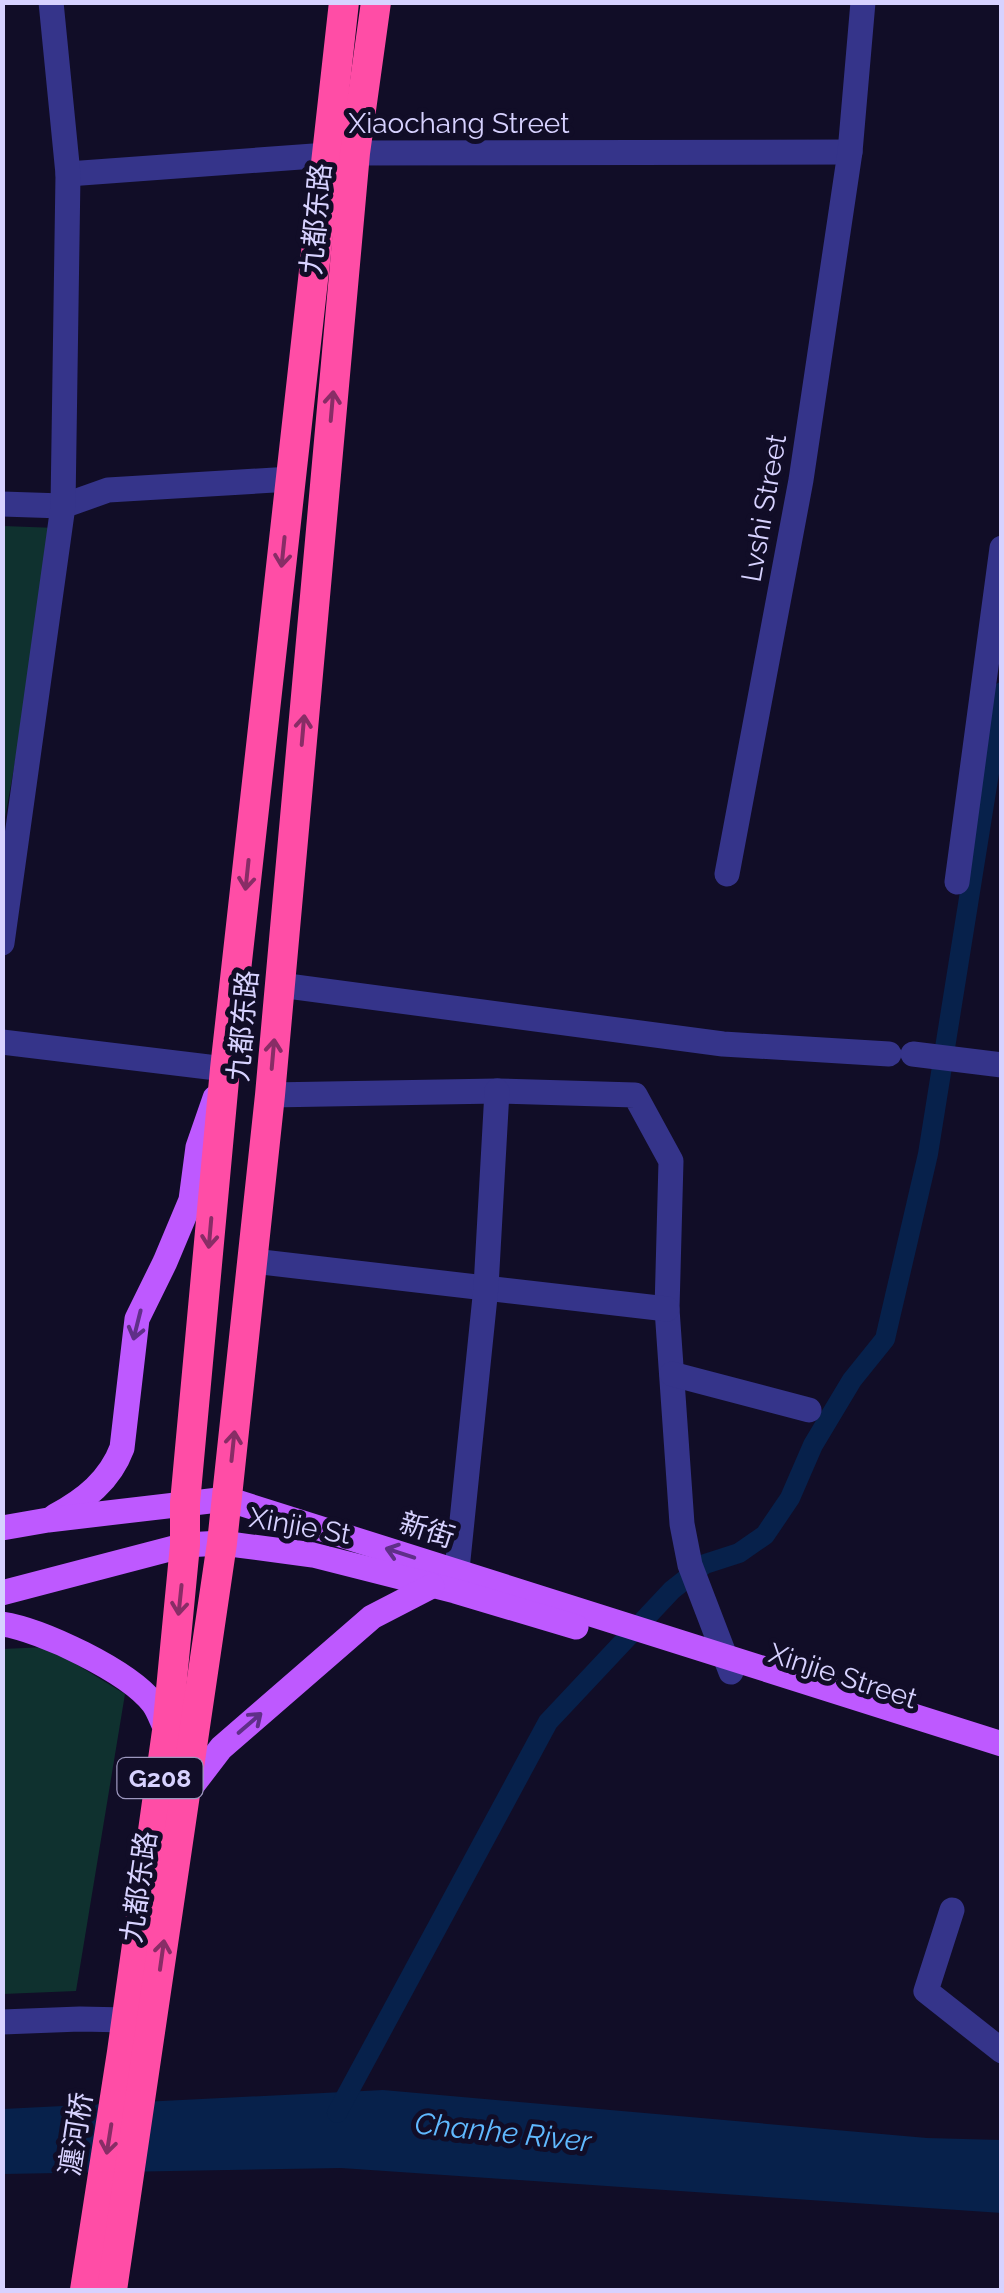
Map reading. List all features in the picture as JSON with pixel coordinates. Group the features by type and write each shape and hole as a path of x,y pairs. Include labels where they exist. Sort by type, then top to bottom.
{"highway":[{"name":"九都东路","path":"135,2052 185,1795 222,1543 270,1095 341,153 344,2"},
{"name":"九都东路","path":"135,2052 127,2020 167,1731 226,1070 291,478 341,153 376,2"},
{"name":"G208","path":"85,2290 108,2226 135,2052"},
{"name":"G208","path":"108,2226 112,2290"}],"main road":[{"path":"48,1520 78,1504 116,1466 126,1433 137,1319 191,1200 198,1148 226,1070"},
{"name":"新街","path":"185,1503 227,1498 448,1583"},
{"path":"2,1528 185,1503"},
{"name":"Xinjie St","path":"2,1593 186,1546 222,1543 313,1554 448,1583 589,1622"},
{"path":"185,1795 221,1748 372,1618 448,1583"},
{"name":"Xinjie Street","path":"589,1622 728,1664 1002,1758"},
{"path":"2,1624 35,1632 125,1678 153,1703 167,1731"},
{"path":"728,1664 1002,1744"}],"street":[{"path":"2,943 63,506 68,174 51,2"},
{"name":"Lvshi Street","path":"727,874 801,480 850,152 863,2"},
{"name":"Xiaochang Street","path":"68,174 341,153 850,152"},
{"path":"2,504 63,506 108,490 291,478"},
{"path":"958,882 1002,548"},
{"path":"280,985 724,1044 901,1054 997,1065"},
{"path":"2,1042 226,1070"},
{"path":"448,1583 486,1286 497,1091"},
{"path":"270,1095 497,1091 635,1095 672,1160 667,1309 682,1524 690,1565 728,1664"},
{"path":"253,1261 667,1309"},
{"path":"672,1374 809,1410"},
{"path":"952,1910 926,1991 1002,2051"},
{"path":"2,2022 127,2020"}],"green space":[{"path":"3,526 57,528 3,829"},
{"path":"48,1647 125,1694 76,1991 3,1994 2,1649"}],"water":[{"name":"Chanhe River","path":"383,2090 927,2138 1001,2140 1002,2213 341,2168 3,2174 3,2109"}],"waterway":[{"path":"337,2113 548,1722 672,1590 705,1564 739,1553 765,1535 790,1498 813,1445 852,1380 885,1339 928,1154 1002,692"}]}
